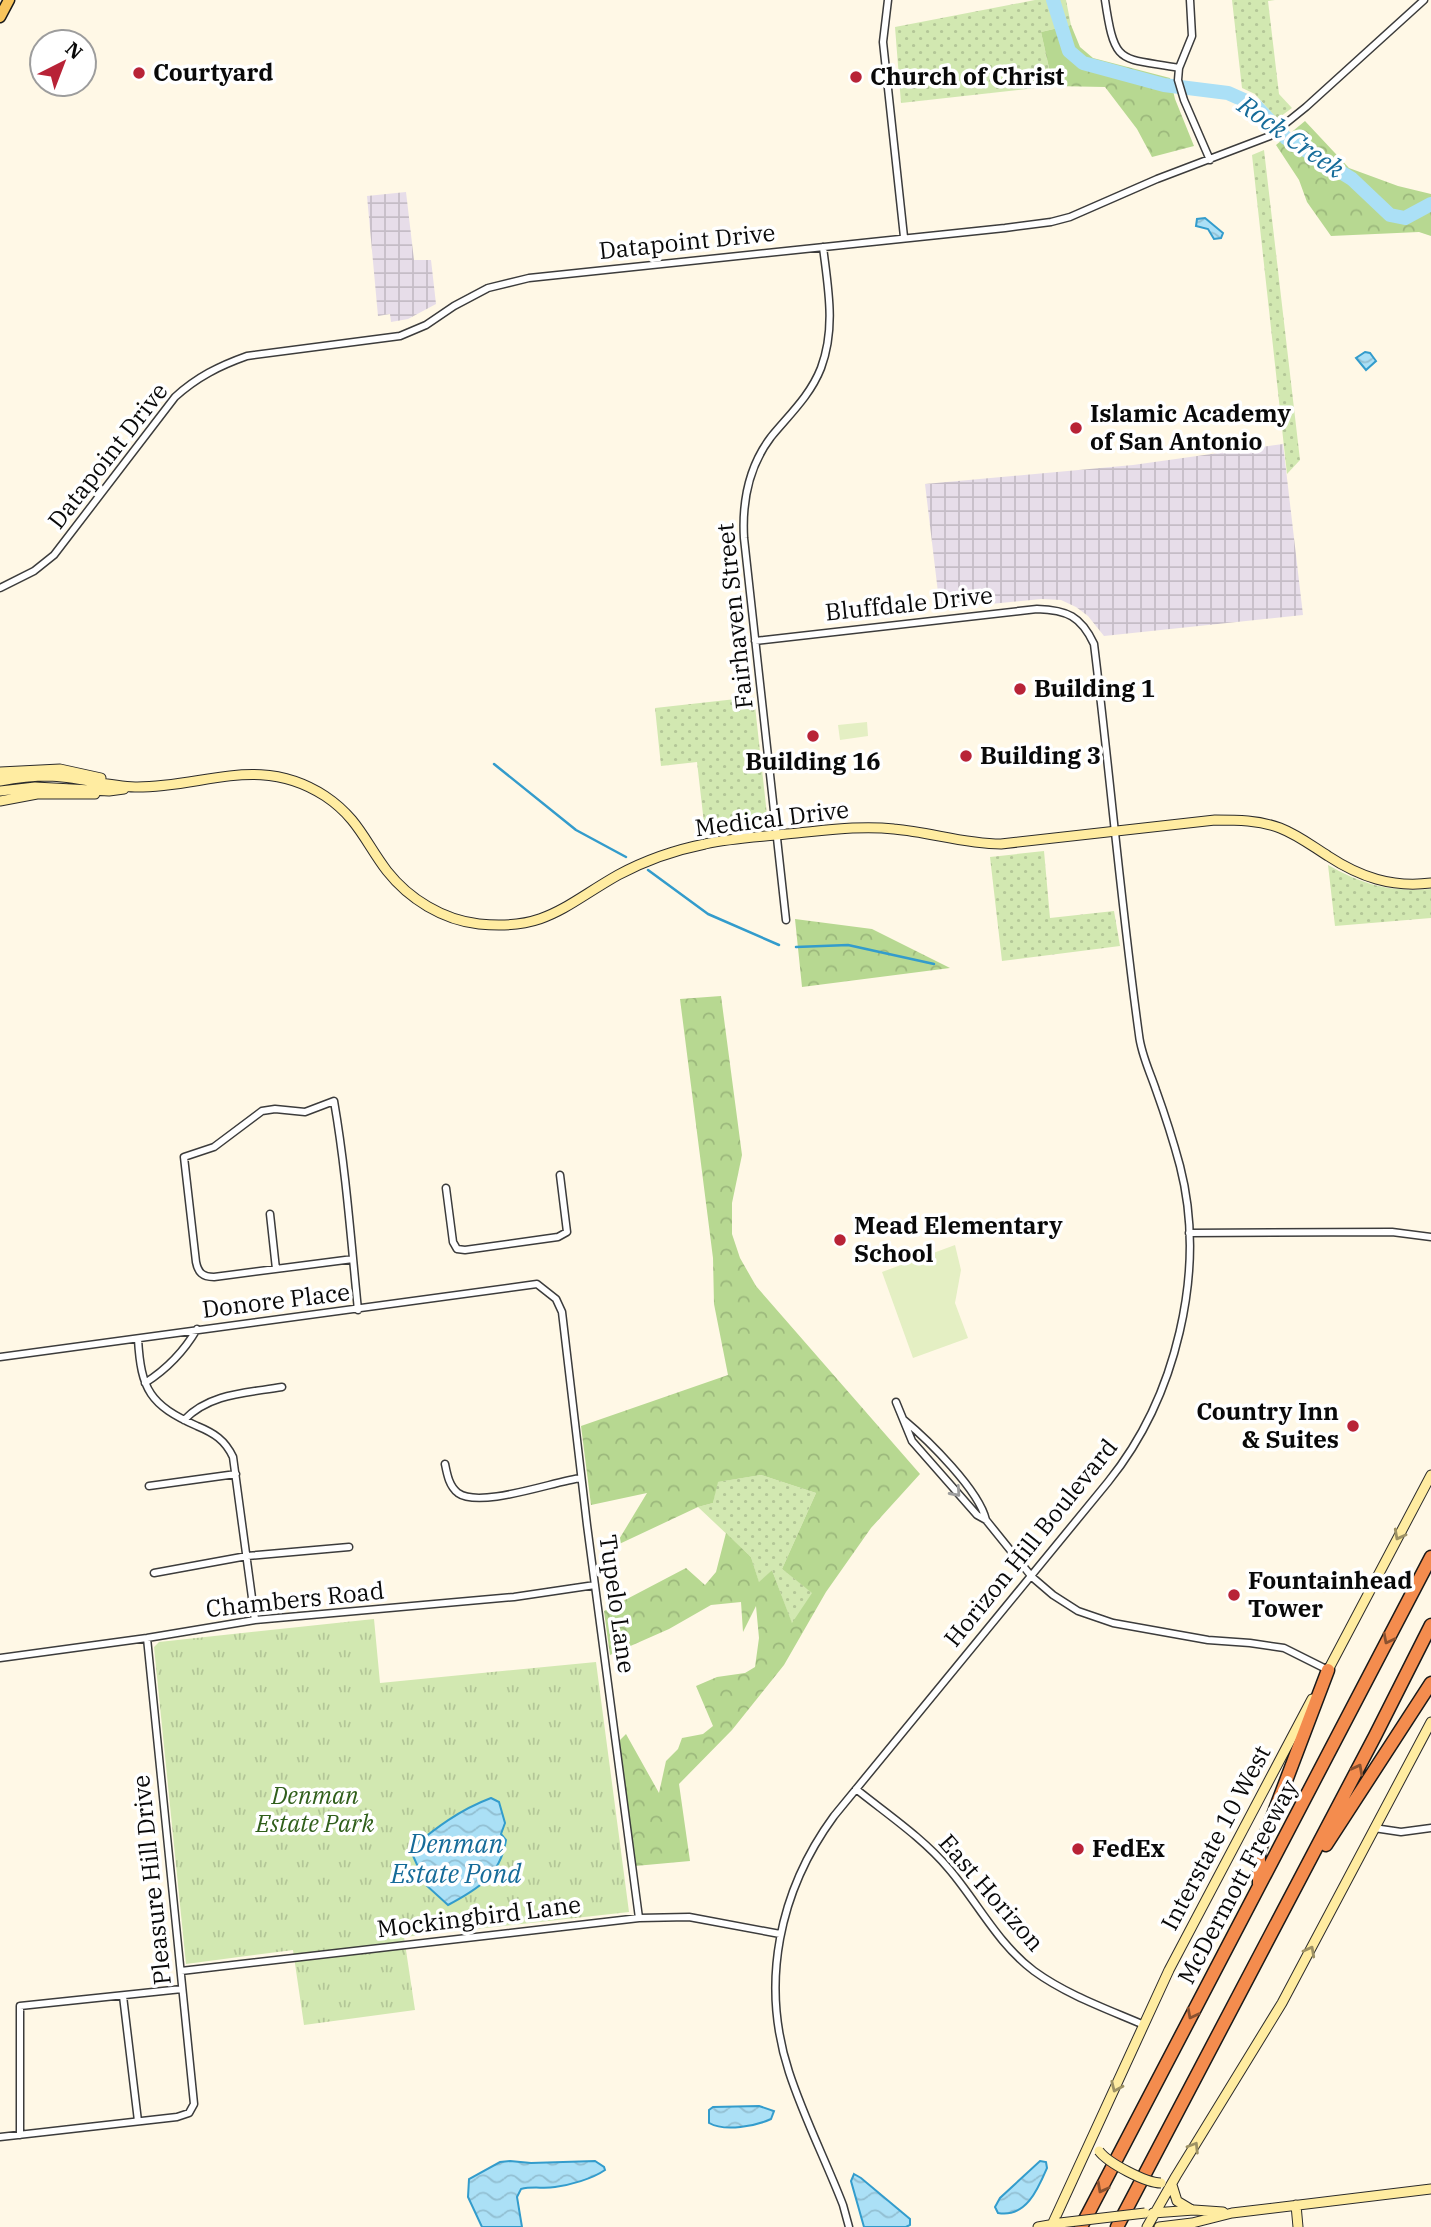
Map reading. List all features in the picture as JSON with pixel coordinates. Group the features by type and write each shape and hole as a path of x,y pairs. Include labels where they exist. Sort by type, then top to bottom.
{"highway":[{"name":"McDermott Freeway","path":"1081,2227 1431,1556"},
{"path":"1116,2227 1431,1625"},
{"path":"1259,1885 1259,1852 1328,1670"},
{"path":"1281,1916 1431,1684"}],"main road":[{"path":"0,16 9,0"},
{"path":"0,772 60,769 133,787"},
{"name":"Medical Drive","path":"0,781 48,776 133,787 160,786 241,774 267,775 296,782 323,795 352,819 386,870 419,901 444,915 483,924 512,925 548,916 566,909 620,874 676,852 719,841 860,827 911,831 969,843 1001,845 1215,820 1258,822 1286,831 1370,879 1403,885 1431,883"},
{"name":"Medical Drive","path":"0,791 35,787 109,792 133,787"},
{"path":"0,801 37,794 90,796 109,792"},
{"name":"Interstate 10 West","path":"1054,2225 1169,1970 1431,1475"},
{"path":"1147,2227 1150,2213 1276,2014 1431,1722"},
{"path":"1096,2134 1099,2151 1105,2158 1149,2182 1170,2181"},
{"path":"1170,2181 1177,2201 1194,2210"},
{"path":"1159,2227 1192,2223 1232,2213 1431,2189"},
{"path":"1296,2205 1298,2227"},
{"path":"1038,2227 1150,2213 1194,2210 1232,2213"}],"street":[{"path":"888,0 883,42 904,237"},
{"path":"1105,0 1110,31 1121,54 1137,63 1179,68"},
{"path":"1190,0 1192,36 1179,68 1178,80 1210,160"},
{"name":"Datapoint Drive","path":"0,588 34,571 54,555 175,397 199,378 225,364 247,356 400,336 426,325 471,297 501,284 546,276 1059,220 1270,136 1288,123 1424,0"},
{"name":"Fairhaven Street","path":"786,920 743,531 746,494 761,453 806,397 824,360 830,314 823,247"},
{"name":"Bluffdale Drive","path":"755,641 1037,609 1067,613"},
{"name":"Horizon Hill Boulevard","path":"849,2227 781,2044 774,1990 780,1934 790,1896 811,1850 856,1789 1115,1474 1159,1395 1176,1344 1189,1263 1189,1233 1181,1168 1139,1037 1094,644 1084,626 1067,613"},
{"path":"353,1259 208,1277 198,1270 184,1157 214,1147 257,1114 275,1108 304,1112 334,1101 353,1259 358,1310"},
{"path":"446,1188 453,1242 457,1249 465,1250 558,1237 567,1232 560,1175"},
{"path":"270,1214 276,1269"},
{"path":"1189,1233 1392,1232 1431,1237"},
{"name":"Donore Place","path":"0,1357 537,1284 553,1297"},
{"name":"Tupelo Lane","path":"553,1297 562,1312 639,1918"},
{"path":"145,1383 166,1370 197,1329"},
{"path":"138,1339 139,1362 145,1383 157,1402 173,1415 209,1431 226,1443 233,1457 255,1620"},
{"path":"184,1420 211,1400 282,1387"},
{"path":"896,1402 912,1441 977,1515 986,1520 1032,1577 1053,1595 1090,1616 1208,1640 1284,1648 1328,1670"},
{"path":"903,1420 937,1452 984,1509 986,1520"},
{"path":"929,1460 937,1452"},
{"path":"445,1464 450,1484 458,1493 468,1497 532,1491 557,1482 581,1478"},
{"path":"149,1486 236,1474"},
{"path":"154,1573 247,1556 349,1547"},
{"name":"Chambers Road","path":"0,1658 146,1639 255,1620 514,1597 595,1585"},
{"name":"Pleasure Hill Drive","path":"138,2121 187,2114 192,2109 194,2095 146,1639"},
{"name":"East Horizon","path":"856,1789 947,1866 992,1929 1017,1957 1061,1988 1144,2025"},
{"path":"1374,1828 1401,1832 1431,1828"},
{"name":"Mockingbird Lane","path":"181,1971 639,1918 689,1917 780,1934"},
{"path":"20,2135 20,2006 182,1989"},
{"path":"0,2137 138,2121 123,1996"}],"shaded area":[{"path":"406,192 414,260 431,260 436,304 408,319 391,322 390,314 378,316 367,196"},
{"path":"1283,444 1303,615 1104,636 1088,616 1061,600 1041,599 940,609 925,484 1133,465"}],"green space":[{"path":"1035,0 1066,0 1071,25 1041,32 1053,86 901,103 895,27"},
{"path":"1232,0 1275,0 1268,1 1279,94 1292,108 1277,119 1255,94 1242,88"},
{"path":"1071,25 1080,47 1093,58 1170,78 1175,99 1194,146 1152,157 1137,129 1105,87 1053,86 1041,32"},
{"path":"1305,121 1349,168 1398,186 1431,194 1431,236 1419,232 1331,236 1307,202 1299,180 1276,145"},
{"path":"1264,150 1300,460 1287,474 1252,155"},
{"path":"754,697 768,824 705,832 697,762 661,766 655,708"},
{"path":"867,722 868,736 840,740 838,725"},
{"path":"1044,851 1050,918 1114,911 1120,946 1002,961 990,857"},
{"path":"1328,865 1353,878 1377,886 1431,889 1431,918 1335,926"},
{"path":"795,919 872,929 950,968 802,987"},
{"path":"721,996 742,1155 732,1203 732,1234 740,1258 756,1286 920,1474 871,1528 826,1592 784,1665 732,1730 679,1784 690,1861 635,1866 619,1741 626,1734 659,1793 666,1761 678,1749 682,1738 703,1734 713,1726 696,1686 717,1677 745,1673 755,1667 759,1638 756,1606 743,1632 741,1602 711,1605 669,1629 610,1655 604,1611 686,1568 705,1585 716,1572 726,1533 751,1557 759,1582 772,1570 792,1623 812,1593 782,1569 816,1493 761,1475 718,1482 713,1503 698,1507 615,1546 647,1493 591,1505 581,1426 728,1375 714,1304 713,1258 680,999"},
{"path":"955,1245 961,1270 955,1303 968,1338 913,1358 882,1272"},
{"path":"761,1475 816,1493 782,1569 813,1593 792,1624 772,1570 759,1583 751,1557 698,1507 713,1503 717,1482"},
{"name":"Denman Estate Park","path":"374,1619 380,1683 596,1662 629,1912 404,1937 415,2010 304,2025 293,1950 186,1964 154,1647 159,1642"}],"water":[{"path":"1205,218 1223,233 1221,238 1214,239 1208,229 1196,226 1197,219"},
{"path":"1365,352 1370,353 1376,361 1366,370 1356,358"},
{"name":"Denman Estate Pond","path":"491,1798 499,1802 505,1823 501,1834 506,1840 499,1863 478,1887 448,1905 426,1885 410,1849 458,1814"},
{"path":"759,2106 774,2111 771,2119 740,2127 723,2127 709,2123 709,2110 713,2107"},
{"path":"595,2161 605,2170 567,2185 521,2189 517,2197 522,2227 482,2227 468,2197 469,2179 500,2162"},
{"path":"1040,2161 1046,2162 1047,2168 1030,2200 1016,2211 998,2213 995,2207 1000,2198"},
{"path":"854,2174 910,2219 910,2225 864,2227 851,2181"}],"waterway":[{"name":"Rock Creek","path":"1053,0 1069,51 1083,63 1164,85 1228,93 1255,105 1286,138 1352,179 1390,215 1405,218 1431,204"},
{"path":"494,764 576,830 626,857"},
{"path":"648,870 708,914 779,945"},
{"path":"796,947 848,945 934,964"}],"place":[{"name":"Courtyard","path":"139,73"},
{"name":"Church of Christ","path":"856,77"},
{"name":"Islamic Academy of San Antonio","path":"1076,428"},
{"name":"Building 1","path":"1020,689"},
{"name":"Building 16","path":"813,736"},
{"name":"Building 3","path":"966,756"},
{"name":"Mead Elementary School","path":"840,1240"},
{"name":"Country Inn & Suites","path":"1353,1426"},
{"name":"Fountainhead Tower","path":"1234,1595"},
{"name":"FedEx","path":"1078,1849"}]}
